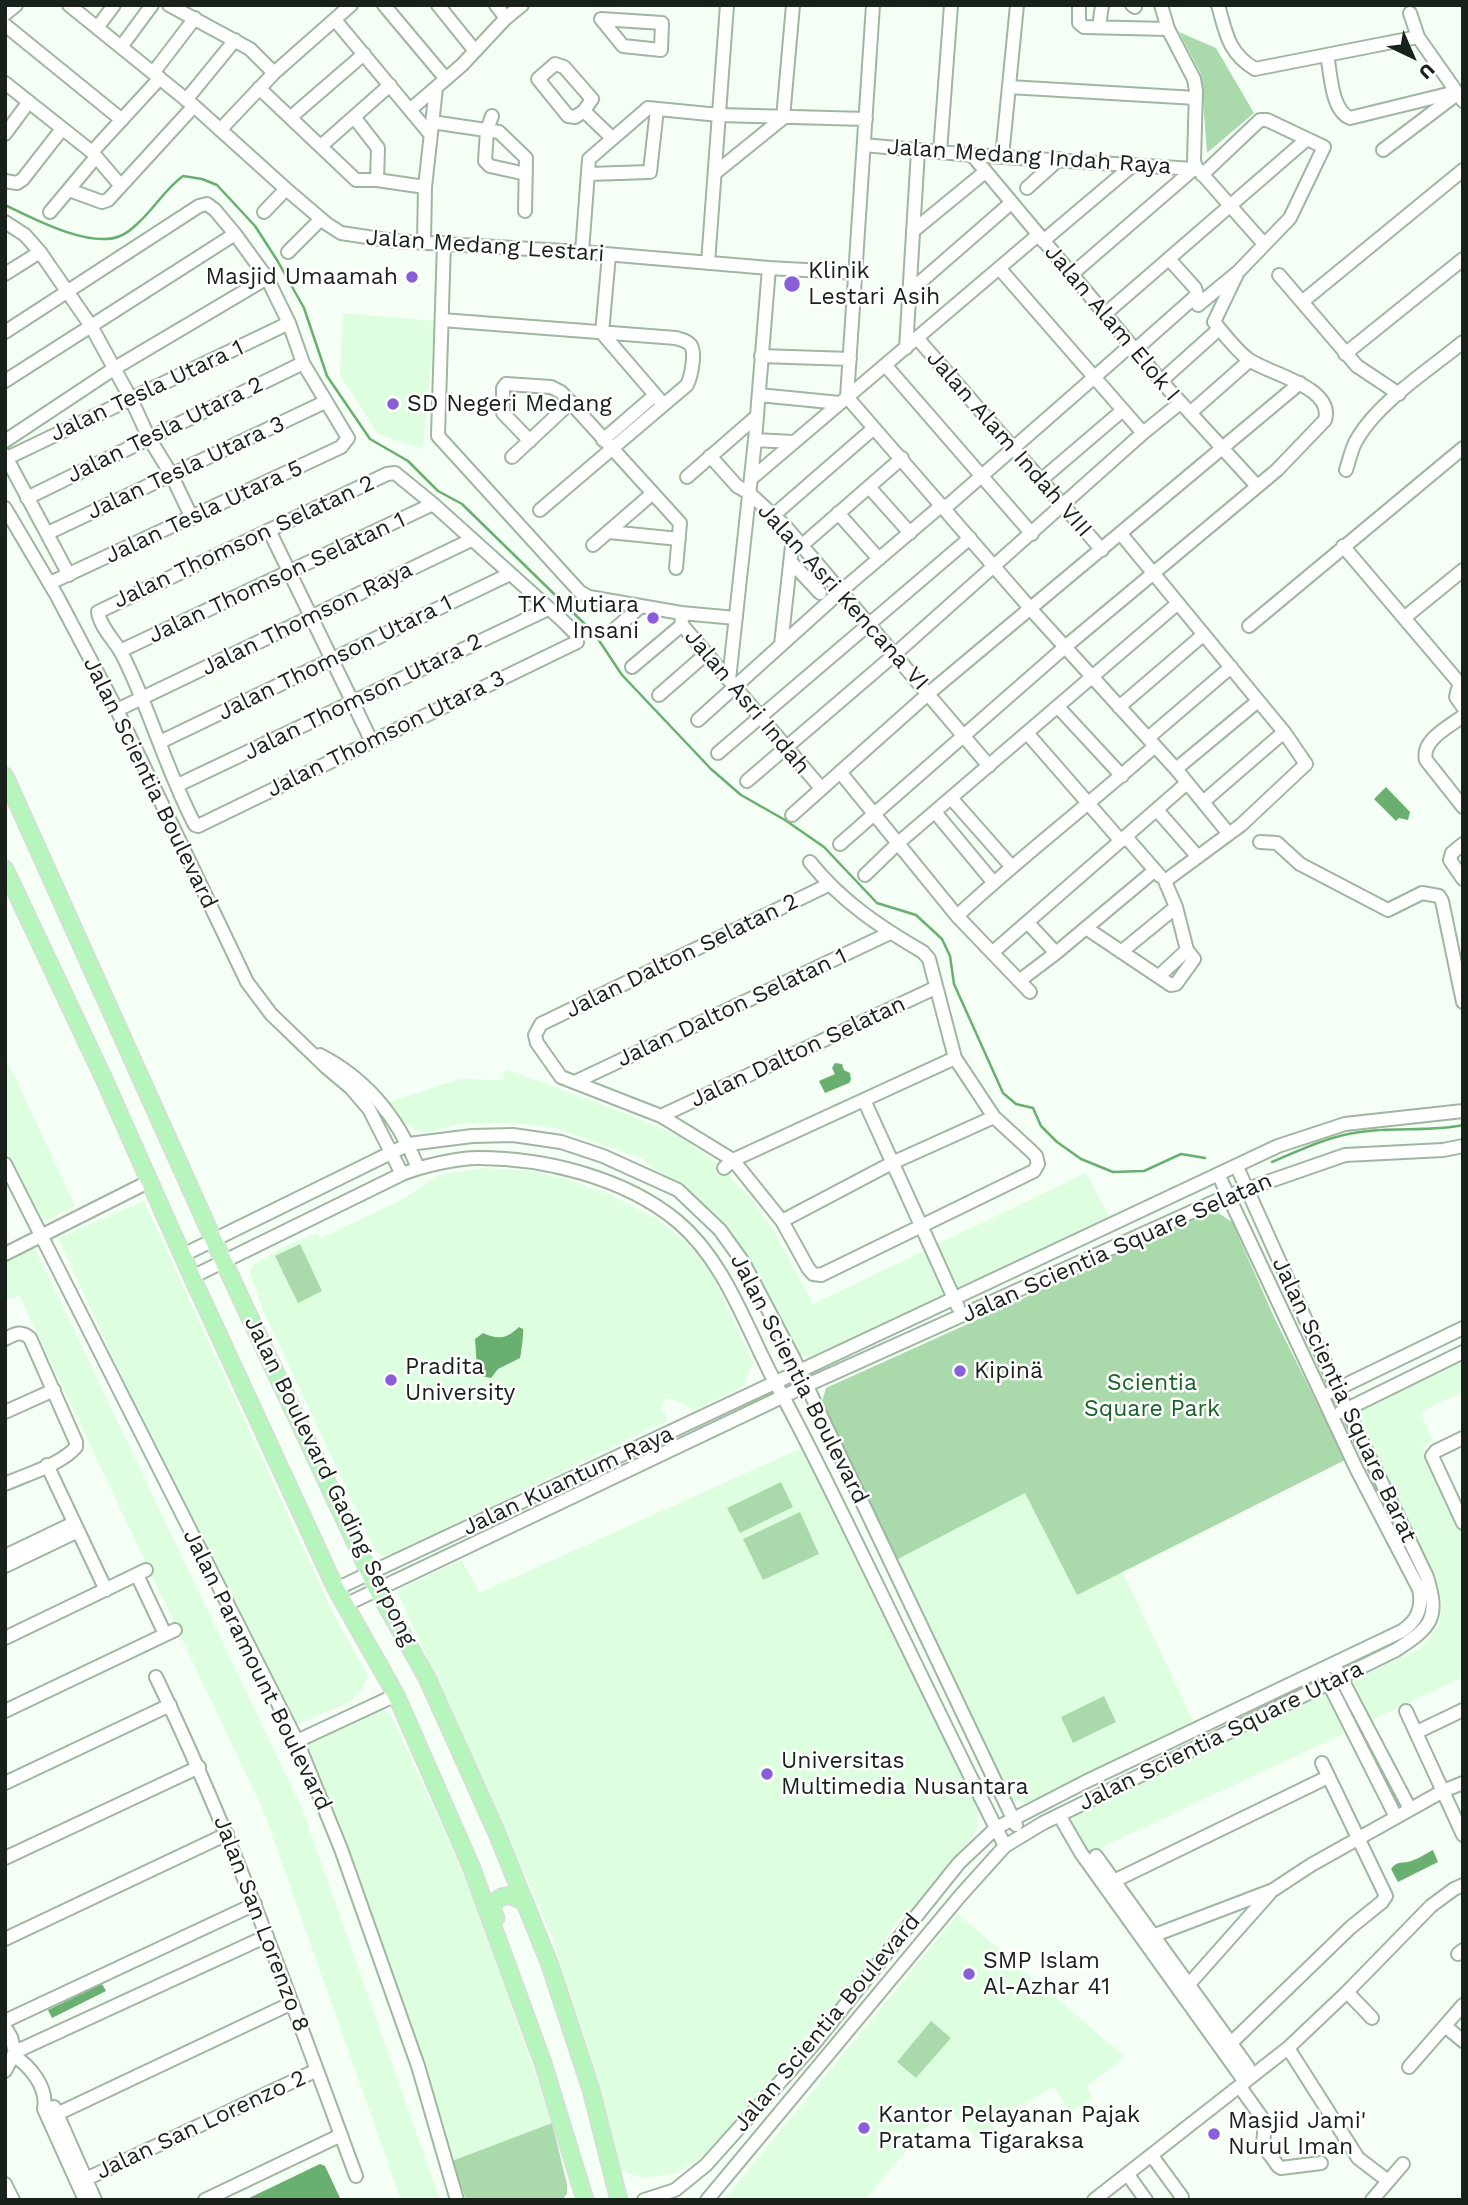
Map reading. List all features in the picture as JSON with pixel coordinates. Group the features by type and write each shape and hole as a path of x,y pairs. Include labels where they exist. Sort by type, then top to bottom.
{"main road":[{"name":"Jalan Boulevard Gading Serpong","path":"5,776 214,1241 377,1589 427,1678 496,1831 550,1965 591,2090 619,2200"},
{"name":"Jalan Boulevard Gading Serpong","path":"5,869 336,1589 396,1695 481,1889 543,2063 584,2200"},
{"path":"481,1889 498,1894 509,1884 509,1877 494,1840 496,1831"},
{"path":"509,1966 512,1958 492,1907 506,1895 518,1898 526,1904"}],"street":[{"path":"5,14 16,5"},
{"name":"Jalan Medang Lestari","path":"69,5 190,103 286,189 341,233 424,242 857,274"},
{"path":"97,29 114,5"},
{"path":"121,47 152,5"},
{"path":"169,5 250,49 274,73"},
{"path":"220,130 274,73 351,5"},
{"path":"384,5 441,84 431,128 425,187 424,242"},
{"path":"438,5 475,51"},
{"path":"496,5 506,18"},
{"path":"411,109 441,84 522,5"},
{"path":"607,19 608,5"},
{"path":"708,263 727,5"},
{"path":"715,173 783,118 793,5"},
{"path":"844,400 857,274 873,5"},
{"path":"940,152 951,5"},
{"path":"1002,157 1017,5"},
{"path":"1079,5 1079,23 1084,27 1168,29"},
{"path":"1099,27 1102,5"},
{"path":"1161,5 1168,29 1194,79 1194,156 1198,170 1264,244"},
{"path":"1218,5 1228,44 1255,69 1418,37"},
{"path":"1410,13 1418,37 1459,96"},
{"path":"50,212 156,76 195,18"},
{"path":"602,19 607,19 662,23 661,50 623,46 602,22 602,19"},
{"path":"335,20 411,109 431,128 499,132 526,158 525,211"},
{"path":"5,25 122,120"},
{"path":"69,190 105,202 190,103 235,40"},
{"path":"291,117 364,54"},
{"path":"1327,55 1337,106 1342,115 1350,118 1459,96"},
{"path":"555,64 564,66 592,99 584,111 575,117 568,116 538,78 555,64"},
{"path":"5,83 94,154 121,186"},
{"path":"321,146 390,85"},
{"path":"1009,87 1196,98"},
{"path":"260,88 356,180 377,180 425,187"},
{"path":"1383,150 1459,96"},
{"path":"5,134 28,103"},
{"path":"582,252 590,158 648,108 719,115 866,119"},
{"path":"588,174 650,172 657,109"},
{"path":"584,111 612,138"},
{"path":"492,116 487,130 485,161 487,164 526,174"},
{"path":"354,117 378,148 377,180"},
{"path":"698,720 733,685 841,591 982,475 1095,377 1196,299 1238,272 1290,218 1324,147 1267,120 1260,120 1071,275"},
{"path":"5,181 17,183 23,179 62,129"},
{"path":"1105,314 1307,139"},
{"name":"Jalan Medang Indah Raya","path":"864,145 1198,170"},
{"path":"906,348 918,150"},
{"name":"Jalan Alam Elok I","path":"972,155 1161,381 1222,448 1253,489"},
{"path":"1027,188 1059,159"},
{"path":"752,478 999,268 1133,164"},
{"path":"1302,302 1463,170"},
{"path":"913,231 985,172"},
{"path":"264,212 286,189"},
{"path":"910,291 1011,203"},
{"path":"5,332 208,204 235,234 267,278 289,323 303,363 325,402"},
{"path":"288,252 321,219"},
{"path":"6,223 25,235 40,252 91,326 192,518"},
{"path":"5,381 235,234"},
{"path":"444,243 438,436 580,592 589,597 640,607 681,619 736,618"},
{"path":"5,274 40,252"},
{"path":"609,255 602,333 659,399"},
{"path":"841,844 1065,648 1277,470 1325,420 1322,402 1300,383 1249,360 1216,326 1196,299 1195,288 1169,259"},
{"path":"1346,354 1463,260"},
{"path":"733,685 736,618 752,478 769,268"},
{"path":"999,268 1143,433"},
{"path":"1161,381 1216,326 1238,272"},
{"path":"1279,275 1365,374 1399,394"},
{"path":"5,441 115,368 267,278"},
{"path":"442,320 676,338 689,343 692,348 690,380 687,385 659,399 607,444 540,510"},
{"name":"Jalan Tesla Utara 1","path":"6,457 289,323"},
{"name":"Jalan Alam Indah VIII","path":"917,338 1102,550"},
{"path":"1346,470 1354,444 1366,426 1399,394 1463,342"},
{"path":"761,356 850,359"},
{"path":"1190,414 1249,360"},
{"name":"Jalan Tesla Utara 2","path":"27,498 303,363"},
{"path":"886,366 1032,534"},
{"path":"792,815 839,772 932,697 1300,383"},
{"path":"530,441 503,413 503,388 506,384 557,388 571,402 680,523 676,568"},
{"path":"759,395 844,400 874,428 1031,610 1176,769 1229,834"},
{"name":"Jalan Tesla Utara 5","path":"50,583 341,447 347,442 348,435 325,402"},
{"name":"Jalan Tesla Utara 3","path":"48,533 325,402"},
{"path":"512,457 571,402"},
{"path":"747,781 1180,402"},
{"path":"1041,480 1123,410"},
{"path":"687,477 757,416"},
{"path":"27,426 36,443"},
{"path":"775,514 874,428"},
{"path":"755,440 793,442"},
{"path":"1249,626 1463,448"},
{"name":"Jalan Asri Kencana VI","path":"710,456 737,486 749,492 775,514 871,622 894,655 989,766"},
{"path":"6,457 68,575"},
{"path":"781,645 790,562 797,541 838,513 899,460"},
{"name":"Jalan Thomson Selatan 2","path":"120,651 97,614 100,611 387,474 400,475 433,504"},
{"path":"869,487 910,533"},
{"path":"593,545 653,493"},
{"path":"433,504 548,609"},
{"name":"Jalan Thomson Selatan 1","path":"120,651 433,504"},
{"name":"Jalan Scientia Boulevard","path":"5,508 120,708 247,982 271,1014 351,1088 369,1109 402,1174"},
{"path":"838,513 879,559"},
{"path":"269,530 371,740"},
{"path":"609,531 679,539"},
{"path":"1121,534 1152,575 1284,732 1306,766 1229,834 1166,881"},
{"path":"718,753 970,538"},
{"name":"Jalan Thomson Raya","path":"120,708 128,707 312,615 471,540"},
{"path":"1343,546 1462,685 1456,697 1463,707"},
{"path":"790,562 820,593"},
{"path":"1404,618 1463,570"},
{"name":"Jalan Thomson Utara 1","path":"160,742 510,574"},
{"path":"865,875 951,797 1177,604"},
{"path":"615,629 640,607"},
{"name":"Jalan Thomson Utara 3","path":"178,785 194,824 198,825 575,643 578,638 576,634 548,609"},
{"name":"Jalan Thomson Utara 2","path":"178,785 548,609"},
{"path":"632,667 681,619"},
{"name":"Jalan Asri Indah","path":"681,619 706,654 821,788"},
{"path":"1119,707 1203,635"},
{"path":"120,651 178,785"},
{"path":"659,695 706,654"},
{"path":"957,915 1011,866 1122,776 1152,742 1231,667"},
{"path":"1176,769 1258,701"},
{"path":"1058,706 1122,776"},
{"path":"1463,716 1427,744 1424,752 1426,760 1463,807"},
{"path":"1203,802 1284,732"},
{"path":"1027,733 1089,805 1166,881 1187,950 1194,957 1194,962 1176,984 1171,985 1086,928"},
{"path":"839,772 957,915 1030,992"},
{"path":"993,952 1187,783"},
{"path":"951,797 1011,866"},
{"path":"1157,810 1198,857"},
{"path":"935,812 993,882"},
{"path":"1260,842 1277,843 1300,864 1388,910 1422,893 1439,896 1463,1002"},
{"path":"1463,844 1452,853 1450,860 1463,879"},
{"path":"575,1082 661,1116 728,1164 782,1221 808,1268 821,1275 1034,1171 1038,1164 1036,1156 994,1117 955,1058 929,959 923,952 859,911 828,885 810,862"},
{"path":"1019,981 1154,871"},
{"name":"Jalan Dalton Selatan 2","path":"575,1082 561,1077 537,1043 535,1035 538,1028 553,1018 828,885"},
{"path":"1121,952 1176,907"},
{"path":"1028,923 1056,953"},
{"name":"Jalan Dalton Selatan 1","path":"575,1082 890,933"},
{"name":"Jalan Dalton Selatan","path":"661,1116 935,988"},
{"name":"Jalan Scientia Boulevard","path":"307,1048 359,1080 379,1100 409,1144 418,1168"},
{"path":"728,1164 955,1058"},
{"path":"864,1100 962,1316"},
{"name":"Jalan Scientia Square Selatan","path":"800,1372 1278,1146 1345,1124 1463,1111"},
{"path":"782,1221 892,1163 994,1117"},
{"name":"Jalan Scientia Boulevard","path":"183,1255 409,1144 472,1136 513,1135 540,1138 592,1152 678,1190 720,1230 743,1262 800,1372 1021,1835"},
{"name":"Jalan Scientia Square Selatan","path":"784,1396 1227,1196 1345,1155 1443,1150 1463,1146"},
{"name":"Jalan Scientia Boulevard","path":"192,1277 402,1174 418,1168 476,1158 529,1161 581,1173 653,1203 678,1222 702,1248 722,1277 784,1396 1005,1846 960,1896 707,2200"},
{"name":"Jalan Paramount Boulevard","path":"5,1164 297,1741 341,1849 413,2053 457,2200"},
{"name":"Jalan Scientia Square Barat","path":"1237,1167 1337,1390 1427,1577 1433,1598 1433,1611 1429,1623 1420,1634"},
{"path":"628,1191 635,1171"},
{"name":"Jalan Scientia Square Barat","path":"1219,1175 1346,1445 1419,1589 1422,1603 1418,1615 1411,1625 1402,1631"},
{"path":"5,1254 150,1181"},
{"path":"1323,1395 1463,1328"},
{"path":"5,1339 19,1333 30,1338 76,1442 72,1452 5,1484"},
{"path":"1332,1416 1463,1352"},
{"name":"Jalan Kuantum Raya","path":"336,1589 800,1372"},
{"path":"5,1412 54,1390"},
{"name":"Jalan Kuantum Raya","path":"345,1605 784,1396"},
{"path":"1346,1445 1361,1438"},
{"path":"1462,1518 1433,1456 1436,1451 1463,1438"},
{"path":"47,1465 106,1590"},
{"path":"5,1556 76,1527"},
{"path":"5,1566 76,1527"},
{"path":"5,1638 142,1572 170,1632 5,1710"},
{"name":"Jalan Scientia Square Utara","path":"996,1828 1327,1665 1402,1631"},
{"name":"Jalan Scientia Square Utara","path":"1005,1846 1059,1815 1396,1650 1420,1634"},
{"path":"1327,1665 1396,1817"},
{"name":"Jalan San Lorenzo 8","path":"156,1677 200,1767 255,1904 356,2176"},
{"path":"1335,1681 1410,1809"},
{"path":"297,1741 396,1695"},
{"path":"5,1783 170,1705"},
{"path":"1417,1732 1463,1710"},
{"path":"1406,1711 1463,1835"},
{"path":"1231,2043 1386,1896 1322,1763"},
{"path":"5,1858 200,1767"},
{"path":"1114,1881 1328,1777"},
{"path":"1155,1935 1273,1890 1410,1809 1463,1783"},
{"path":"1059,1815 1081,1853 1242,2084 1265,2122 1263,2145 1278,2166 1281,2168 1321,2163"},
{"name":"Jalan Scientia Boulevard","path":"644,2200 675,2190 706,2165 813,2045 959,1863 996,1828"},
{"path":"5,1939 226,1834"},
{"path":"1096,1856 1248,2067"},
{"path":"1094,2200 1288,2048 1431,1906 1462,1886"},
{"path":"1190,1983 1273,1890"},
{"path":"5,2021 255,1904"},
{"path":"11,2060 267,1937"},
{"path":"1346,1992 1372,2018"},
{"path":"57,2113 292,2003"},
{"path":"1409,2067 1463,2005"},
{"path":"1445,2026 1463,2040"},
{"path":"5,2027 11,2037 11,2060"},
{"path":"1288,2048 1358,2158 1388,2181"},
{"path":"11,2060 27,2064 32,2069 46,2101 44,2109 96,2200"},
{"name":"Jalan San Lorenzo 2","path":"86,2179 317,2070"},
{"path":"46,2101 53,2103 57,2113 85,2200"},
{"path":"205,2200 341,2135"},
{"path":"1152,2156 1182,2197"},
{"path":"1372,2200 1402,2164"},
{"path":"1128,2175 1146,2200"},
{"path":"5,2184 13,2200"}],"shaded area":[{"name":"SD Negeri Medang","path":"343,313 435,321 423,449 378,434 340,375"},
{"path":"1386,787 1410,812 1408,820 1399,818 1396,821 1374,799"},
{"path":"5,1056 75,1206 41,1223 5,1147"},
{"path":"835,1063 842,1064 844,1070 850,1073 851,1080 825,1093 819,1081 835,1074 832,1068"},
{"path":"506,1069 681,1137 720,1166 753,1201 775,1233 813,1304 1086,1173 1111,1221 813,1359 793,1351 745,1257 687,1195 643,1159 556,1128 512,1123 465,1123 429,1132 415,1130 405,1124 389,1102 460,1079 503,1080"},
{"path":"482,1168 534,1171 568,1180 606,1193 657,1219 697,1254 715,1280 753,1362 743,1386 696,1410 670,1398 664,1400 661,1407 668,1420 394,1554 381,1555 376,1552 263,1310 250,1272 253,1265 284,1247 316,1233 320,1238 400,1201 438,1175"},
{"path":"144,1201 336,1619 368,1676 363,1688 350,1702 285,1730 58,1238"},
{"path":"35,1248 303,1811 440,2200 401,2200 264,1812 19,1295 5,1301 5,1262"},
{"path":"519,1327 523,1329 520,1358 498,1369 491,1378 482,1376 477,1367 475,1339 483,1333 502,1337"},
{"path":"1463,1354 1463,1392 1420,1412 1433,1440 1422,1447 1463,1532 1463,1677 1086,1855 1069,1814 1421,1648 1439,1626 1442,1604 1436,1583 1360,1416 1367,1400"},
{"name":"Universitas Multimedia Nusantara","path":"808,1445 976,1803 978,1826 911,1912 901,1917 853,1985 722,2143 677,2173 643,2178 620,2170 553,1940 397,1591 461,1560 480,1593"},
{"path":"1025,1493 1077,1594 1122,1571 1195,1725 1028,1803 1012,1800 896,1560"},
{"path":"382,1709 391,1715 472,1891 552,2123 452,2161 302,1743 373,1710"},
{"path":"1433,1850 1438,1862 1398,1882 1391,1869 1393,1866 1414,1860"},
{"name":"SMP Islam Al-Azhar 41","path":"958,1914 1125,2057 1087,2086 1092,2098 1070,2113 1054,2087 990,2122 995,2129 978,2139 945,2106 864,2200 724,2200"},
{"path":"102,1984 106,1991 52,2018 48,2010"},
{"path":"320,2164 325,2166 341,2200 245,2200"}],"green space":[{"path":"1179,32 1216,48 1254,113 1207,153 1201,74"},
{"name":"Scientia Square Park","path":"1217,1212 1232,1222 1274,1317 1345,1460 1077,1595 1025,1493 896,1560 821,1405 826,1388 1204,1213"},
{"path":"300,1244 322,1291 298,1303 275,1256"},
{"path":"781,1482 793,1507 740,1533 727,1508"},
{"path":"800,1512 819,1554 763,1580 743,1539"},
{"path":"1104,1696 1116,1722 1073,1743 1061,1717"},
{"path":"931,2021 951,2038 916,2078 897,2062"},
{"path":"552,2123 567,2184 567,2194 562,2200 466,2200 452,2161"}],"waterway":[{"path":"5,205 61,230 108,239 120,236 133,227 183,176 217,185 255,226 277,260 304,308 327,376 370,439 408,461 438,491 462,504 594,633 622,675 711,769 741,795 785,820 824,847 877,903 916,915 942,939 950,956 954,984 1003,1093 1016,1104 1033,1108 1041,1126 1057,1142 1081,1159 1113,1172 1144,1171 1181,1154 1205,1158"},
{"path":"1272,1162 1348,1134 1463,1125"}],"place":[{"name":"Masjid Umaamah","path":"412,277"},
{"name":"Klinik Lestari Asih","path":"792,284"},
{"name":"SD Negeri Medang","path":"393,404"},
{"name":"TK Mutiara Insani","path":"653,618"},
{"name":"Kipinä","path":"960,1371"},
{"name":"Pradita University","path":"391,1380"},
{"name":"Universitas Multimedia Nusantara","path":"767,1774"},
{"name":"SMP Islam Al-Azhar 41","path":"969,1974"},
{"name":"Kantor Pelayanan Pajak Pratama Tigaraksa","path":"864,2128"},
{"name":"Masjid Jami' Nurul Iman","path":"1214,2134"}]}
